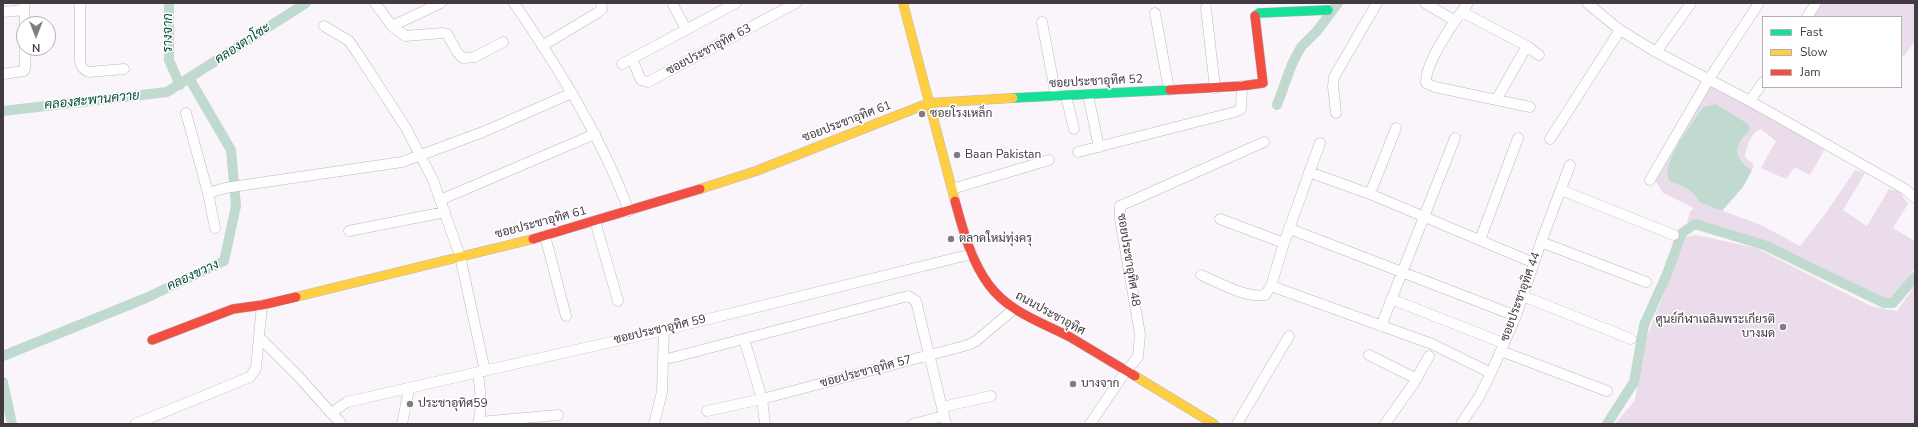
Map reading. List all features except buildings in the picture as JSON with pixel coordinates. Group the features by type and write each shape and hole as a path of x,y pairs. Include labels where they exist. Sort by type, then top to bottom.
{"street":[{"path":"80,3 81,67 85,71 89,72 124,69"},
{"path":"375,3 392,26 405,36 437,32 447,34 459,56 468,59 503,42"},
{"path":"392,26 441,3"},
{"path":"514,3 572,93 595,134 629,211"},
{"path":"542,46 596,13 603,7 601,3"},
{"path":"672,3 686,29"},
{"path":"622,64 736,3"},
{"name":"ซอยประชาอุทิศ 63","path":"632,59 641,80 648,82 796,3"},
{"name":"ถนนประชาอุทิศ","path":"903,3 952,189 972,254 982,276 1000,299 1014,309 1068,336 1214,424"},
{"path":"1336,113 1333,88 1334,77 1377,3"},
{"path":"1425,3 1455,20"},
{"path":"1468,3 1447,31 1427,74 1426,83 1435,87 1530,108"},
{"path":"1656,52 1691,3"},
{"path":"1650,180 1709,79 1759,3"},
{"path":"1808,16 1816,3"},
{"path":"1591,4 1620,30 1656,52 1750,101 1905,189 1915,198"},
{"path":"3,12 24,7"},
{"path":"1206,8 1215,88"},
{"name":"ซอยประชาอุทิศ 52","path":"929,103 1215,88 1263,83 1255,16 1259,13 1328,10"},
{"path":"1462,12 1527,46 1539,55"},
{"path":"1155,13 1169,90"},
{"path":"1042,22 1056,96"},
{"path":"324,26 349,40 406,128 445,212 460,256 482,372 478,423 558,415"},
{"path":"1550,139 1620,30"},
{"path":"1496,100 1527,46"},
{"path":"3,74 24,71 25,56"},
{"path":"1750,101 1762,83"},
{"path":"1078,152 1235,112 1241,109 1242,86"},
{"path":"208,193 225,188 402,162 483,132 572,93"},
{"path":"1088,95 1099,147"},
{"path":"1066,96 1074,129"},
{"name":"ซอยประชาอุทิศ 61","path":"152,340 233,309 262,305 545,236 629,211 756,171 929,103"},
{"path":"186,113 208,193 215,228"},
{"path":"1370,194 1396,128"},
{"path":"440,200 595,134"},
{"path":"1381,326 1456,138"},
{"path":"1480,240 1518,138"},
{"name":"ซอยประชาอุทิศ 48","path":"1126,371 1133,365 1138,357 1140,334 1120,219 1120,206 1264,142"},
{"path":"1201,275 1257,296 1265,295 1271,286 1284,243 1320,143"},
{"path":"952,189 1049,160"},
{"name":"ซอยประชาอุทิศ 44","path":"1461,424 1479,397 1516,316 1541,242 1570,165"},
{"path":"1309,172 1370,194 1534,263"},
{"path":"1561,190 1674,235"},
{"path":"349,231 445,212"},
{"path":"1220,219 1284,243"},
{"path":"595,221 618,301"},
{"path":"1290,229 1516,316"},
{"path":"545,236 566,316"},
{"path":"1541,242 1646,282"},
{"name":"ซอยประชาอุทิศ 59","path":"332,413 347,402 664,330 972,254"},
{"path":"1271,286 1432,344 1491,373"},
{"path":"671,358 908,296 916,301 944,416"},
{"path":"1523,296 1631,338"},
{"path":"1391,300 1607,391"},
{"path":"135,424 250,377 256,368 262,305"},
{"name":"ซอยประชาอุทิศ 57","path":"707,411 762,399 929,356 973,343 1014,309"},
{"path":"654,424 662,392 664,330"},
{"path":"1236,424 1289,336"},
{"path":"260,338 299,377 340,422"},
{"path":"744,338 762,399 765,424"},
{"path":"1369,355 1417,379"},
{"path":"1385,424 1417,379 1429,356"},
{"path":"1090,424 1126,371"},
{"path":"402,424 409,389"},
{"path":"913,424 944,416 991,396"}],"shaded area":[{"path":"1814,3 1915,3 1915,41 1904,56 1902,55 1902,16 1805,16"},
{"path":"1714,85 1825,149 1810,175 1795,167 1786,179 1761,168 1776,141 1761,129 1754,134 1748,144 1745,157 1754,165 1752,170 1742,161 1737,149 1741,140 1750,130 1746,125 1735,118 1700,111 1683,135 1672,155 1667,173 1669,181 1690,191 1699,202 1761,225 1800,246 1826,213 1855,170 1865,173 1843,210 1867,226 1889,189 1900,192 1908,204 1893,228 1915,241 1915,268 1892,300 1887,300 1877,296 1779,248 1703,222 1687,222 1690,212 1694,208 1663,193 1655,180 1708,87"},
{"path":"1716,104 1748,124 1750,130 1741,140 1737,150 1742,162 1752,170 1743,187 1722,211 1699,202 1690,191 1669,181 1667,173 1672,155 1677,145 1700,111 1704,107"},
{"name":"ศูนย์กีฬาเฉลิมพระเกียรติ บางมด","path":"1696,235 1756,248 1873,307 1897,311 1915,285 1915,424 1615,424 1635,400 1644,344 1686,237"}],"waterway":[{"name":"รางจาก","path":"169,3 169,60 180,85"},
{"name":"คลองสะพานควาย","path":"3,111 167,92 306,3"},
{"path":"1277,105 1292,64 1301,47 1317,31 1338,3"},
{"name":"คลองขวาง","path":"3,356 146,298 224,261 236,206 231,150 189,78"},
{"path":"1607,424 1634,382 1644,325 1667,274 1682,233 1695,224 1764,245 1884,303 1893,303 1915,277"},
{"name":"คลองขวาง","path":"3,382 12,424"}],"traffic: fast":[{"path":"1255,16 1259,13 1328,10"},
{"path":"1013,98 1170,90"}],"traffic: slow":[{"path":"903,3 955,201"},
{"path":"700,189 756,171 929,103 1013,98"},
{"path":"296,297 533,239"},
{"path":"1135,376 1214,424"}],"traffic: jam":[{"path":"1170,90 1242,86 1263,83 1255,16"},
{"path":"533,239 700,189"},
{"path":"955,201 972,256 983,276 997,294 1026,316 1070,337 1135,376"},
{"path":"152,340 233,309 262,305 296,297"}],"place":[{"name":"ซอยโรงเหล็ก","path":"922,114"},
{"name":"Baan Pakistan","path":"957,155"},
{"name":"ตลาดใหม่ทุ่งครุ","path":"951,239"},
{"name":"ศูนย์กีฬาเฉลิมพระเกียรติ บางมด","path":"1783,327"},
{"name":"บางจาก","path":"1073,384"},
{"name":"ประชาอุทิศ59","path":"410,404"}],"water label":[{"name":"คลองตาโซะ","path":"243,44"}]}
